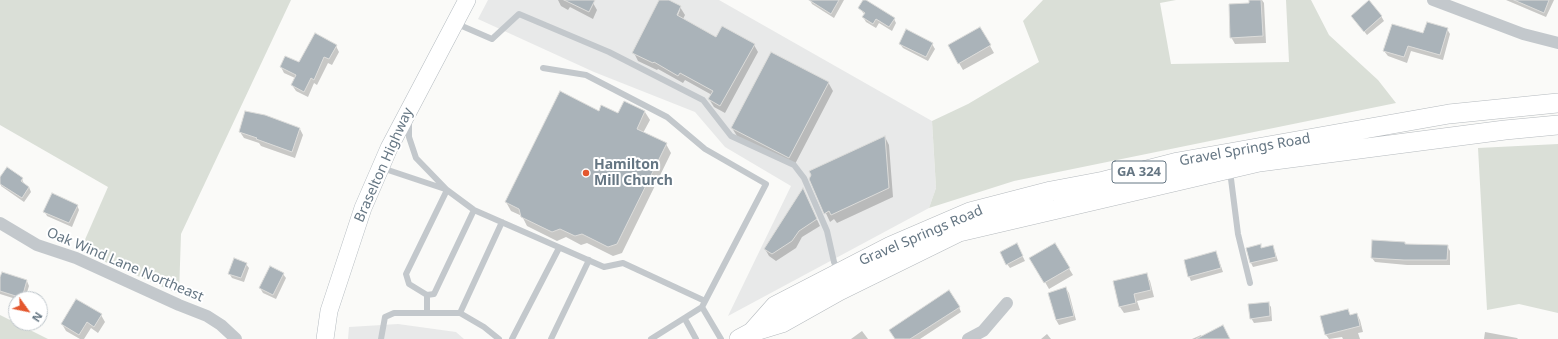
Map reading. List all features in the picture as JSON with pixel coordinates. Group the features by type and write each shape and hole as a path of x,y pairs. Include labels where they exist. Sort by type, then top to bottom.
{"main road":[{"name":"Braselton Highway","path":"325,339 329,311 363,208 380,168 409,110 454,22 467,0"},
{"name":"Gravel Springs Road","path":"745,335 774,306 891,246 970,212 1050,191 1104,181 1178,162 1449,114 1558,103"},
{"name":"Gravel Springs Road","path":"745,335 782,323 839,291 959,232 1259,162 1513,129 1558,125"}],"street":[{"path":"1433,0 1523,34 1558,43"},
{"name":"Oak Wind Lane Northeast","path":"0,223 37,245 76,258 179,305 207,316 221,325 236,339"},
{"path":"968,339 983,331 1007,303"}],"lane":[{"path":"454,22 492,40 520,14 609,52 703,100 731,136 794,165 804,178 826,231 834,262 839,272"},
{"path":"543,68 586,75 667,117 704,149 766,184 704,304 685,319 651,339"},
{"path":"409,110 409,137 416,158 447,190 474,210 604,267 623,263 704,304 721,339"},
{"path":"380,168 447,190"},
{"path":"1230,169 1238,234 1250,283"},
{"path":"431,294 409,284 406,274 447,190"},
{"path":"427,313 431,294 474,210"},
{"path":"460,313 502,222"},
{"path":"512,339 559,248"},
{"path":"552,339 589,260"},
{"path":"381,339 385,317 394,313 460,313 484,327 499,339"},
{"path":"685,319 696,339"}],"shaded area":[{"path":"0,0 291,0 181,234 179,294 80,251 108,187 0,125"},
{"path":"488,0 719,0 932,121 936,188 929,208 728,316 791,186 725,147 695,112 594,72 478,19"},
{"path":"1043,0 1176,0 1160,3 1171,64 1289,62 1286,0 1311,0 1329,35 1378,80 1396,103 1014,181 929,208 936,188 932,121 968,104 1039,62 1023,21"},
{"path":"1558,144 1558,313 1519,304 1487,310 1478,148"},
{"path":"0,315 8,319 8,331 32,331 48,339 0,339"},
{"path":"398,324 456,332 464,339 348,339 349,327"}],"building":[{"path":"564,0 595,0 589,12"},
{"path":"659,0 669,0 681,6 677,15 716,37 722,26 755,44 720,106 708,99 713,91 680,73 678,76 654,62 653,63 632,53"},
{"path":"809,0 839,0 831,14"},
{"path":"863,0 866,0 895,18 889,27 876,19 873,24 862,17 865,13 858,8"},
{"path":"1249,0 1261,0 1263,36 1230,38 1229,4 1249,3"},
{"path":"1369,0 1382,16 1364,32 1351,16"},
{"path":"1514,0 1549,0 1544,13"},
{"path":"1427,22 1448,28 1440,55 1408,46 1404,57 1383,51 1392,24 1423,33"},
{"path":"980,27 991,45 958,64 948,45"},
{"path":"906,29 933,43 926,57 899,44"},
{"path":"315,33 337,45 329,59 324,57 314,80 311,78 304,92 291,85 296,75 280,67 285,56 299,62"},
{"path":"771,52 829,82 789,158 731,128"},
{"name":"Hamilton Mill Church","path":"560,91 599,111 601,105 618,113 624,101 645,111 637,129 667,143 617,244 608,247 582,234 575,236 560,229 552,232 521,217 519,209 505,202"},
{"path":"245,111 265,115 300,128 292,152 239,132"},
{"path":"885,136 889,188 831,215 829,211 824,214 809,179 811,175 809,171"},
{"path":"7,167 23,178 21,181 29,187 22,198 0,184 0,177"},
{"path":"803,188 817,219 799,231 792,241 772,254 764,249"},
{"path":"52,193 78,205 69,223 43,212"},
{"path":"1372,240 1405,242 1405,244 1448,245 1447,260 1371,258"},
{"path":"1017,243 1023,256 1006,265 1000,252"},
{"path":"1055,243 1070,268 1044,283 1029,258"},
{"path":"1261,244 1261,248 1273,245 1276,257 1250,263 1246,248"},
{"path":"1216,251 1221,268 1188,277 1184,260"},
{"path":"234,258 247,263 241,278 228,274"},
{"path":"270,266 284,273 273,295 259,288"},
{"path":"2,272 27,280 24,291 8,291 8,294 0,291 0,277"},
{"path":"1147,273 1151,290 1134,294 1136,303 1119,307 1113,281"},
{"path":"1066,287 1074,316 1056,320 1048,293"},
{"path":"949,290 960,307 910,339 895,339 889,330"},
{"path":"76,299 102,314 94,327 87,322 79,335 61,324"},
{"path":"1269,302 1270,316 1250,319 1248,304"},
{"path":"1348,309 1350,315 1357,313 1360,326 1325,335 1320,316"},
{"path":"1223,325 1230,339 1196,339"}],"place":[{"name":"Hamilton Mill Church","path":"586,173"}]}
